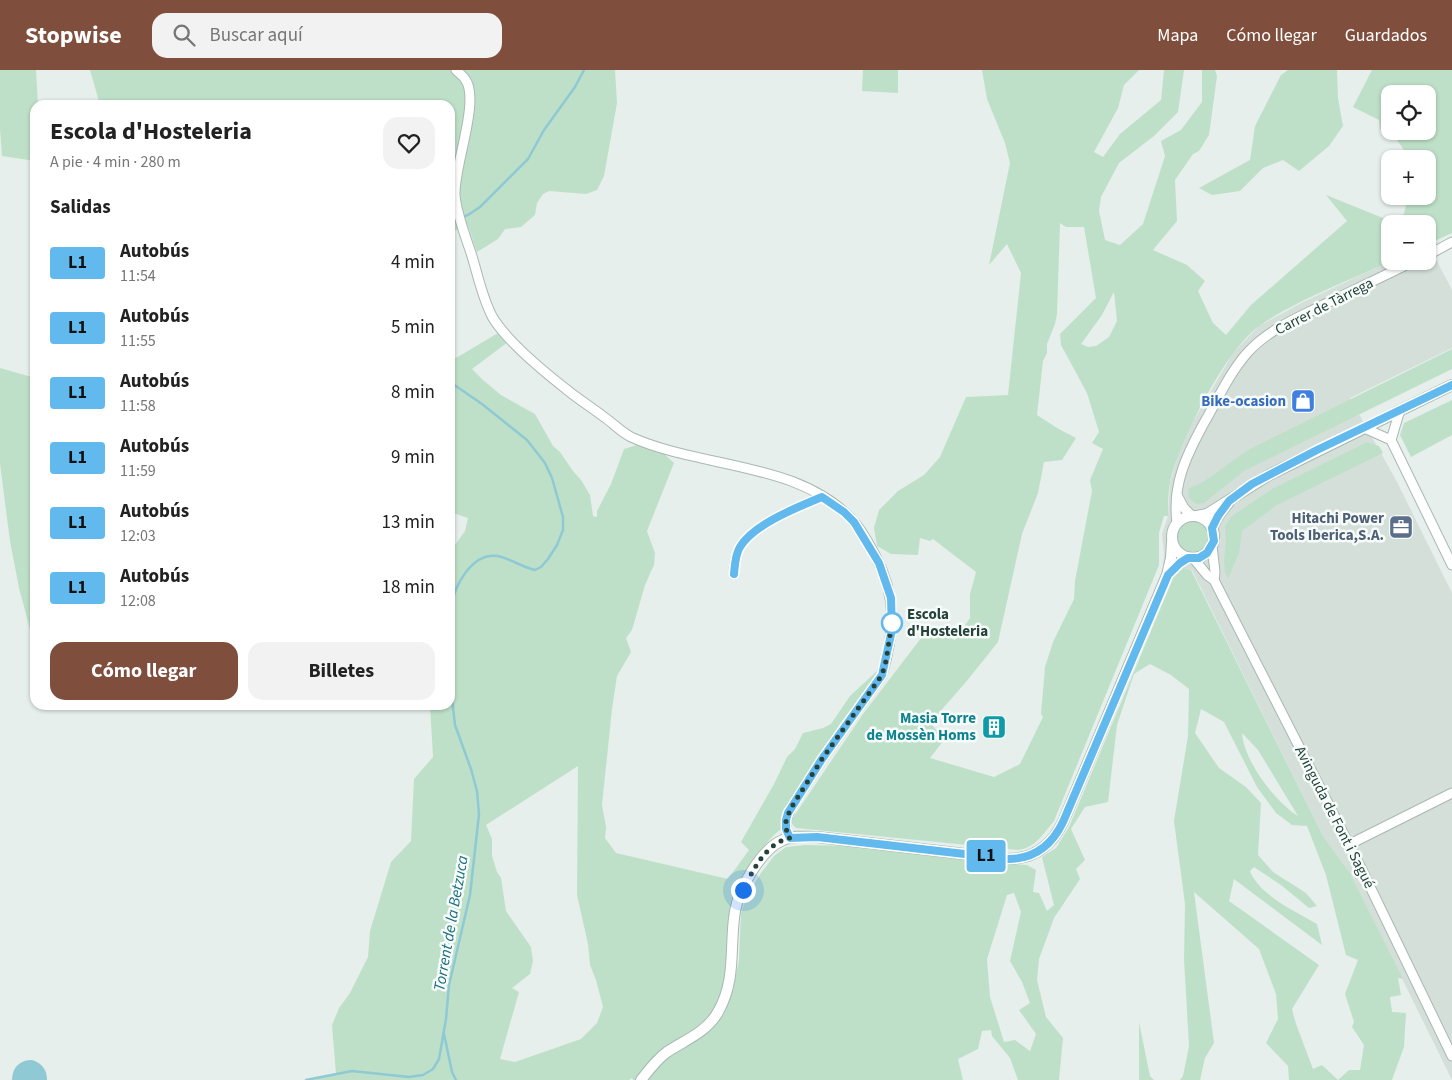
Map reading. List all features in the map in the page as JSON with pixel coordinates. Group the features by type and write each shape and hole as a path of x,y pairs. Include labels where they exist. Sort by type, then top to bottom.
{"street":[{"path":"456,70 468,85 470,99 468,119 456,177 456,206 484,296 494,319 510,339 567,390 624,432 637,439 674,451 789,479 835,505 858,527 883,573 891,598 892,622 882,675 822,759 791,808 786,820 786,829 790,838"},
{"path":"1436,250 1452,242"},
{"name":"Carrer de Tàrrega","path":"1177,523 1175,501 1181,471 1200,431 1240,364 1255,346 1287,323 1396,270"},
{"path":"641,1080 665,1054 706,1028 718,1013 725,997 731,972 734,916 740,895 764,856 775,844 790,838 817,837 1008,859 1029,856 1040,850 1051,842 1063,822 1168,575 1172,532 1177,523 1185,517 1207,514 1269,475 1452,385"},
{"path":"1391,440 1400,410"},
{"path":"1364,428 1391,440 1452,565"},
{"path":"1168,575 1180,563 1191,558 1203,556 1212,546 1214,536 1212,528 1205,520 1194,516 1184,508 1177,495"},
{"path":"1212,528 1229,501"},
{"path":"1172,542 1178,552 1191,558"},
{"name":"Avinguda de Font i Sagué","path":"1212,546 1214,580"},
{"name":"Avinguda de Font i Sagué","path":"1191,558 1214,580 1400,947 1450,1047 1452,1056"},
{"path":"1348,845 1452,793"}],"shaded area":[{"path":"1436,259 1452,290 1452,348 1350,398 1396,480 1452,593 1452,1080 1350,873 1323,836 1192,570 1163,564 1162,534 1168,516 1170,483 1178,456 1190,427 1233,353 1259,326 1301,303 1381,266 1381,270 1436,270"}],"green space":[{"path":"0,70 36,70 38,100 30,100 30,160 2,156"},
{"path":"90,70 615,70 617,103 604,176 597,190 586,194 549,191 543,194 537,203 535,215 521,227 505,229 498,239 477,252 468,226 455,230 455,100 99,100"},
{"path":"863,70 898,70 898,93 862,91"},
{"path":"982,70 1139,70 1124,85 1118,108 1094,152 1103,157 1120,134 1161,100 1164,70 1184,70 1178,112 1154,136 1119,163 1101,197 1099,211 1105,240 1120,245 1143,224 1165,156 1161,141 1181,130 1202,102 1202,70 1215,70 1217,76 1209,135 1199,151 1193,154 1175,180 1177,221 1153,250 1187,265 1205,281 1198,291 1213,323 1226,335 1251,305 1347,221 1326,195 1381,217 1381,266 1305,300 1258,327 1231,356 1218,376 1193,422 1175,465 1168,495 1168,516 1164,516 1159,533 1159,565 1054,821 1039,839 1030,846 1019,850 796,828 792,824 792,819 863,714 928,629 955,640 970,618 970,594 976,572 933,539 930,541 920,538 918,555 891,554 877,546 874,528 879,510 898,491 924,475 940,457 966,397 1008,395 1021,273 1007,244 989,265 1010,163 1005,143 987,99","holes":["1060,223 1066,227 1084,227 1096,298 1060,334 1061,345 1087,393 1099,432 1092,443 1103,449 1090,480 1092,491 1075,581 1074,599 1053,642 1045,667 1041,714 1043,717 1020,764 994,777 930,758 944,740 933,726 938,714 998,642 1022,534 1038,493 1044,462 1062,460 1076,438 1037,415 1043,361 1047,353 1047,344 1057,314","1114,292 1117,321 1109,337 1096,346 1088,347 1081,344 1102,315"]},
{"path":"1288,70 1337,70 1338,98 1343,126 1329,146 1299,171 1283,160 1263,168 1240,191 1212,195 1199,188 1250,160 1255,126 1281,75"},
{"path":"1372,70 1452,70 1452,233 1436,240 1436,215 1401,215 1404,214 1406,205 1436,205 1436,150 1404,150 1397,140 1436,140 1436,85 1381,85 1381,130 1379,120 1353,107"},
{"path":"498,333 508,342 472,369 501,395 535,414 553,446 560,452 590,495 593,516 597,517 597,511 611,484 624,449 643,443 661,451 674,463 647,531 655,553 654,565 645,585 632,630 626,638 631,652 617,676 612,709 602,805 606,827 605,838 616,853 728,879 749,850 741,842 787,757 795,749 803,733 831,724 850,696 878,670 870,685 841,722 781,818 782,828 758,853 741,882 723,990 713,1010 702,1023 669,1044 676,1053 709,1032 724,1014 733,990 739,960 741,913 747,895 774,856 786,847 805,845 854,846 924,853 979,862 1027,865 1036,870 1033,892 1039,893 1047,911 1054,905 1042,857 1056,848 1069,827 1174,576 1183,568 1191,570 1323,836 1350,873 1403,979 1398,978 1401,995 1390,997 1392,1012 1406,1013 1404,1047 1392,1080 1338,1080 1289,1080 1288,1066 1266,1043 1278,1019 1276,994 1259,949 1194,892 1214,1043 1205,1058 1200,1080 1180,1080 1183,1076 1189,1046 1184,959 1185,904 1174,821 1188,736 1189,689 1171,675 1150,664 1134,674 1117,725 1108,802 1085,807 1071,829 1085,860 1076,869 1080,879 1054,918 1039,959 1037,980 1046,1017 1063,1038 1059,1080 1018,1080 1010,1058 992,1036 991,1030 982,1031 978,1049 958,1059 963,1080 633,1080 632,1078 629,1080 313,1080 336,1074 332,1025 339,1008 350,993 368,957 370,931 391,862 411,841 414,779 433,757 430,710 455,710 455,545 465,531 468,518 455,514 455,358","holes":["1201,709 1224,722 1257,787 1276,813 1292,825 1307,826 1326,875 1346,955 1358,960 1345,994 1354,1022 1352,1027 1364,1045 1360,1070 1349,1070 1338,1080 1322,1065 1313,1069 1292,1009 1319,965 1229,901 1234,879 1322,945 1317,924 1269,895 1261,888 1250,871 1254,867 1281,885 1309,908 1317,906 1306,893 1273,872 1258,855 1261,803 1246,787 1219,768 1195,733","1242,733 1258,750 1298,816 1289,810 1262,780 1248,756","578,766 577,895 588,944 590,965 603,1007 597,1023 581,1039 515,1062 500,1059 519,992 512,988 530,974 533,961 531,947 506,911 501,878 492,856 492,839 486,825","1014,893 1021,912 1010,961 1022,982 1030,1003 1019,1010 1036,1034 1030,1051 1015,1040 1004,1042 990,997 987,959 1007,895"]},
{"path":"1452,349 1452,369 1244,471 1204,503 1196,504 1189,498 1188,489 1203,482 1248,450"},
{"path":"0,368 30,377 30,629 19,588 10,541 0,464"},
{"path":"1452,400 1452,435 1411,457 1400,435 1404,423"},
{"path":"1367,442 1379,446 1383,453 1277,505 1242,531 1239,553 1228,579 1224,561 1225,526 1232,516 1272,489"},
{"path":"1193,521 1199,522 1204,526 1208,531 1208,543 1204,548 1199,552 1193,553 1187,552 1182,548 1178,543 1177,537 1178,531 1182,526 1187,522"},
{"path":"1139,1022 1150,1076 1154,1080 1139,1080"}],"water":[{"path":"32,1060 43,1067 47,1080 12,1080 13,1071 20,1063"}],"waterway":[{"name":"Torrent de la Betzuca","path":"455,219 468,215 480,207 528,159 544,130 575,87 584,70"},
{"name":"Torrent de la Betzuca","path":"455,385 482,404 527,440 545,463 552,478 563,517 563,530 557,545 541,567 535,570 498,556 488,556 472,565 460,581 455,592"},
{"name":"Torrent de la Betzuca","path":"306,1080 352,1071 409,1077 423,1075 433,1069 439,1059 446,1019 449,985 470,895 479,814 477,791 455,725 453,710"},
{"path":"444,1034 452,1072 456,1080"}],"bus line":[{"name":"L1","path":"734,574 736,556 740,548 750,537 780,516 822,497 844,512 858,527 879,563 891,598 892,630 882,675 822,759 788,813 786,829 790,838 796,836 817,837 1008,859 1029,856 1051,842 1060,829 1168,575 1176,566 1188,558 1199,558 1210,550 1214,541 1212,528 1229,501 1252,484 1317,450 1452,385"}],"place":[{"name":"Bike-ocasion","path":"1303,401"},
{"name":"Hitachi Power Tools Iberica,S.A.","path":"1401,527"},
{"name":"Escola d'Hosteleria","path":"892,623"},
{"name":"Masia Torre de Mossèn Homs","path":"994,727"}],"route":[{"path":"743,890 759,862 769,850 775,844 790,838 786,829 788,813 822,759 882,675 892,623"}]}
